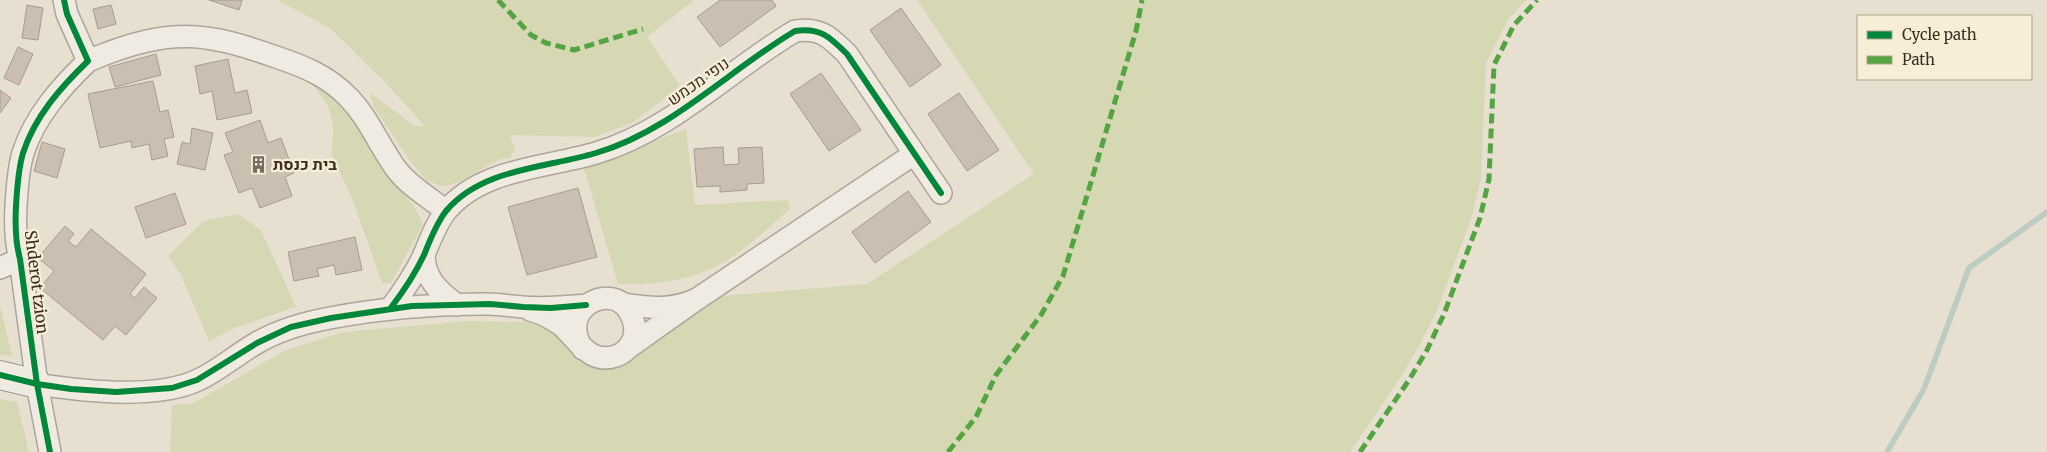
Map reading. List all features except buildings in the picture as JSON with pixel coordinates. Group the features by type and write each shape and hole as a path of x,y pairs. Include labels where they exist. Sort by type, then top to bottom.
{"street":[{"path":"64,0 67,14 88,60 133,43 168,38 206,37 245,46 318,73 335,84 361,112 397,170 446,211"},
{"name":"נופי מכמש","path":"390,309 402,294 424,254 433,232 446,211 462,197 498,176 596,153 647,132 779,40 795,31 810,28 835,41 847,54 941,193"},
{"name":"Shderot tzion","path":"50,452 37,384 20,259 16,244 17,185 23,153 41,115 62,86 88,60"},
{"path":"523,308 542,313 561,326 591,355 601,358 620,355 697,299 914,154"},
{"path":"424,254 424,267 431,279 441,293 457,305"},
{"path":"0,268 20,259"},
{"path":"583,349 575,332 575,322 579,312 595,300 604,298 623,304 663,309 697,299"},
{"path":"0,375 37,384 72,389 116,392 172,388 198,380 257,343 291,327 331,318 412,306 490,304 523,308 552,308 586,305"},
{"path":"623,304 630,311 634,321 633,340 628,348"}],"green space":[{"path":"277,0 694,0 647,37 680,86 632,123 594,137 510,135 515,148 510,158 500,159 457,183 441,186 426,180 411,162 373,106 370,93 415,126 425,126 383,80 330,28"},
{"path":"917,0 1526,0 1508,20 1486,63 1481,178 1472,216 1437,311 1402,375 1350,452 170,452 172,405 192,404 284,351 344,332 467,321 528,322 563,336 575,351 633,355 721,296 867,284 1034,174"},
{"path":"313,84 333,96 341,104 388,175 408,198 420,217 423,225 391,283 382,283 352,198 332,156 333,125 328,106"},
{"path":"686,129 695,205 788,200 790,209 743,249 713,268 690,277 666,282 618,284 584,168"},
{"path":"238,214 261,230 296,307 234,328 209,341 181,275 168,256 204,221"},
{"path":"0,305 12,356 0,355"},
{"path":"0,399 17,402 29,452 0,452"}],"waterway":[{"path":"1887,452 1924,389 1969,268 2047,212"}],"marked path":[{"path":"498,0 531,35 546,43 574,50 643,29"},
{"path":"948,452 976,417 996,375 1041,315 1063,276 1136,31 1142,0"},
{"path":"1360,452 1409,380 1427,350 1444,314 1480,218 1489,179 1494,65 1514,25 1537,0"}],"cycle path":[{"path":"50,452 37,384 17,246 16,213 20,166 28,139 50,103 88,61 67,14 64,0"},
{"path":"390,309 417,269 442,216 461,197 478,186 496,178 596,153 623,143 675,115 795,31 818,32 830,38 847,54 941,193"},
{"path":"0,375 37,384 71,389 116,392 172,388 197,380 257,343 291,327 331,318 412,306 490,304 551,308 586,305"}],"place":[{"name":"בית כנסת","path":"259,164"}]}
